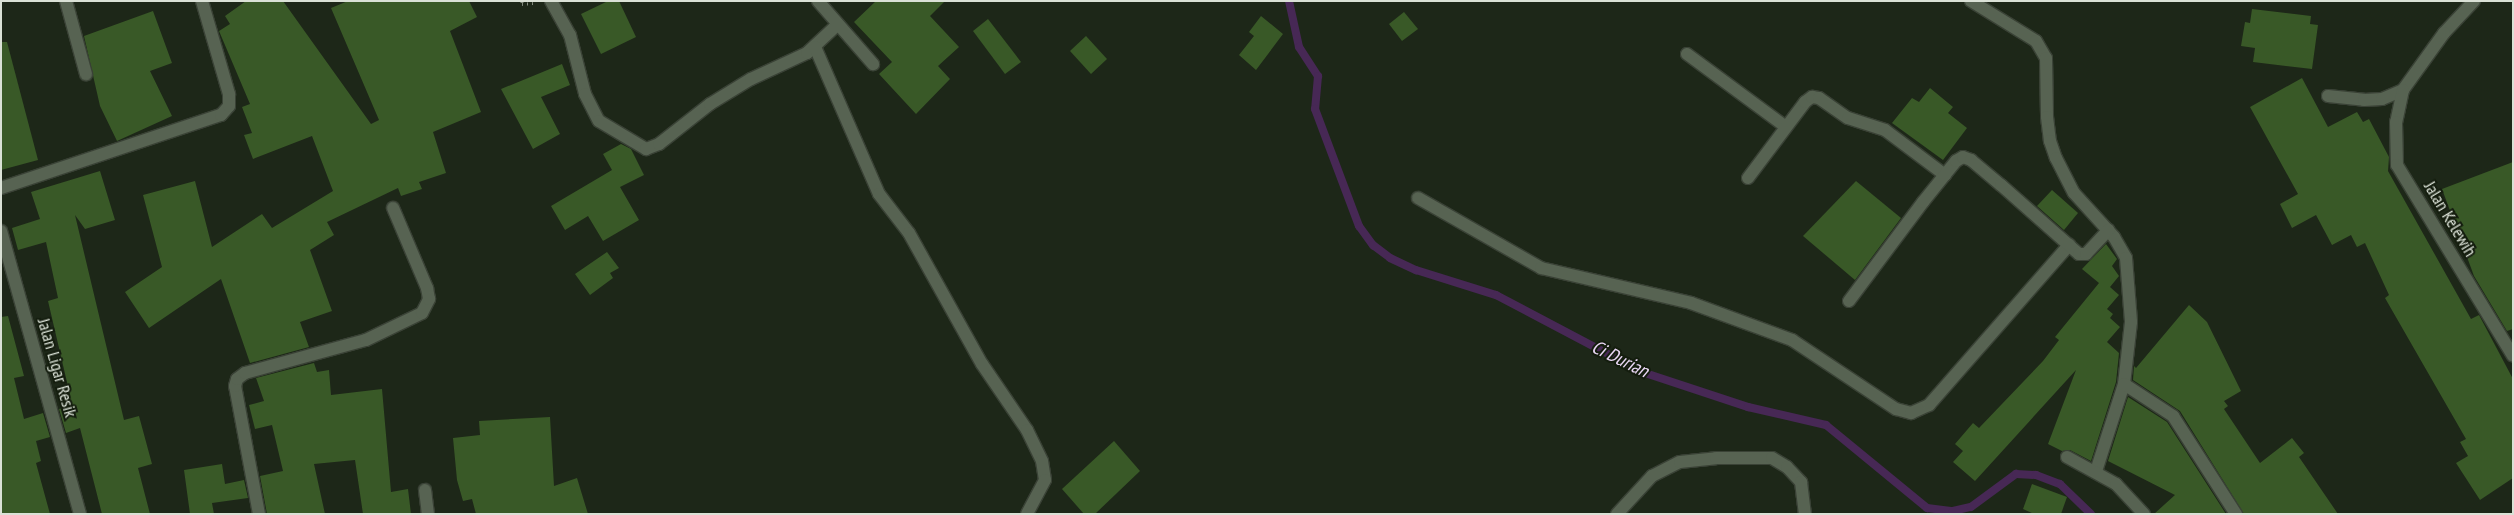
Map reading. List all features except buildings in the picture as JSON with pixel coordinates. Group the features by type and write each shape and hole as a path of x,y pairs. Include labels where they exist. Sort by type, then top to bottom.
{"street":[{"path":"66,1 86,74"},
{"path":"1,188 221,116 229,106 229,94 202,1"},
{"path":"818,1 873,64"},
{"path":"1971,1 2036,41 2046,58 2050,141 2074,193 2108,230 2123,252 2130,275 2131,322 2124,384 2096,471"},
{"path":"2328,96 2364,100 2382,99 2403,90 2444,33 2474,1"},
{"path":"545,2 570,35 585,94 600,121 646,149 659,144 710,104 751,79 815,47 838,24"},
{"path":"815,47 878,194 908,233 982,364 1027,430 1042,461 1045,480 1027,514"},
{"path":"1687,54 1786,127"},
{"name":"Jalan Kelewih","path":"2403,90 2396,122 2397,165 2513,356"},
{"path":"1748,178 1805,102 1819,98 1848,118 1885,130 1945,175"},
{"path":"1849,301 1956,161 1964,157 1971,160 2079,254 2086,254 2108,230"},
{"path":"1418,198 1541,268 1691,303 1792,340 1896,409 1911,413 1929,405 2069,245"},
{"path":"259,514 235,386 237,378 246,373 366,340 422,313 429,299 427,288 393,208"},
{"name":"Jalan Ligar Resik","path":"1,231 80,514"},
{"path":"2124,384 2173,416 2236,514"},
{"path":"2067,457 2096,471 2116,484 2144,514"},
{"path":"1616,514 1652,476 1680,462 1716,458 1772,458 1788,466 1801,482 1805,514"},
{"path":"425,490 428,514"}],"path":[{"path":"522,1 522,4 545,2"}],"waterway":[{"name":"Ci Durian","path":"1289,1 1299,47 1318,76 1315,109 1359,226 1373,245 1390,258 1416,270 1496,295 1642,372 1748,407 1826,425 1927,508 1953,511 1971,507 2016,474 2036,475 2060,484 2091,514"}]}
